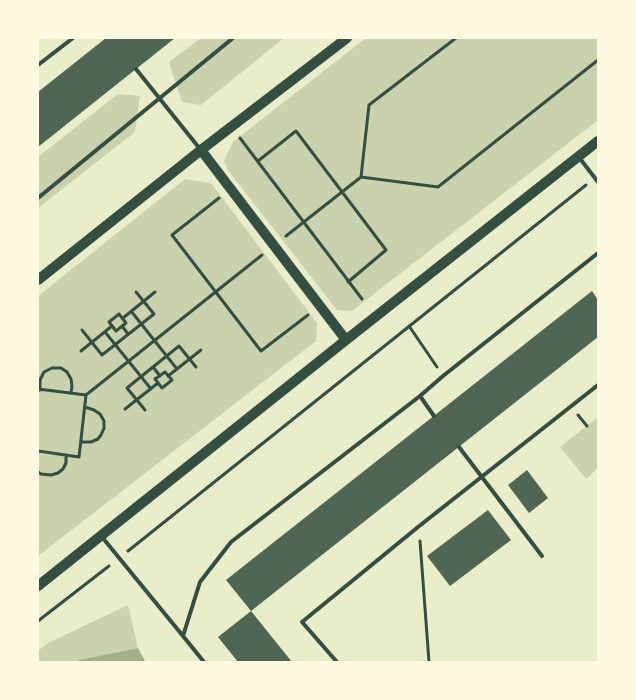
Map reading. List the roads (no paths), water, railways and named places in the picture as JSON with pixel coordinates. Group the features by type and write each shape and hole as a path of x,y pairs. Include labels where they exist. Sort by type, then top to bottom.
{"main road":[{"path":"38,280 201,150 347,38"},
{"path":"38,586 598,141"},
{"path":"201,150 346,340"}],"lane":[{"path":"38,65 73,38"},
{"path":"38,198 233,38"},
{"path":"136,69 201,150"},
{"path":"578,156 597,180"},
{"path":"183,636 200,582 231,542 420,396 598,253"},
{"path":"337,662 302,622 418,527 598,385"},
{"path":"420,396 434,416"},
{"path":"459,447 542,556"},
{"path":"100,536 204,662"}]}
